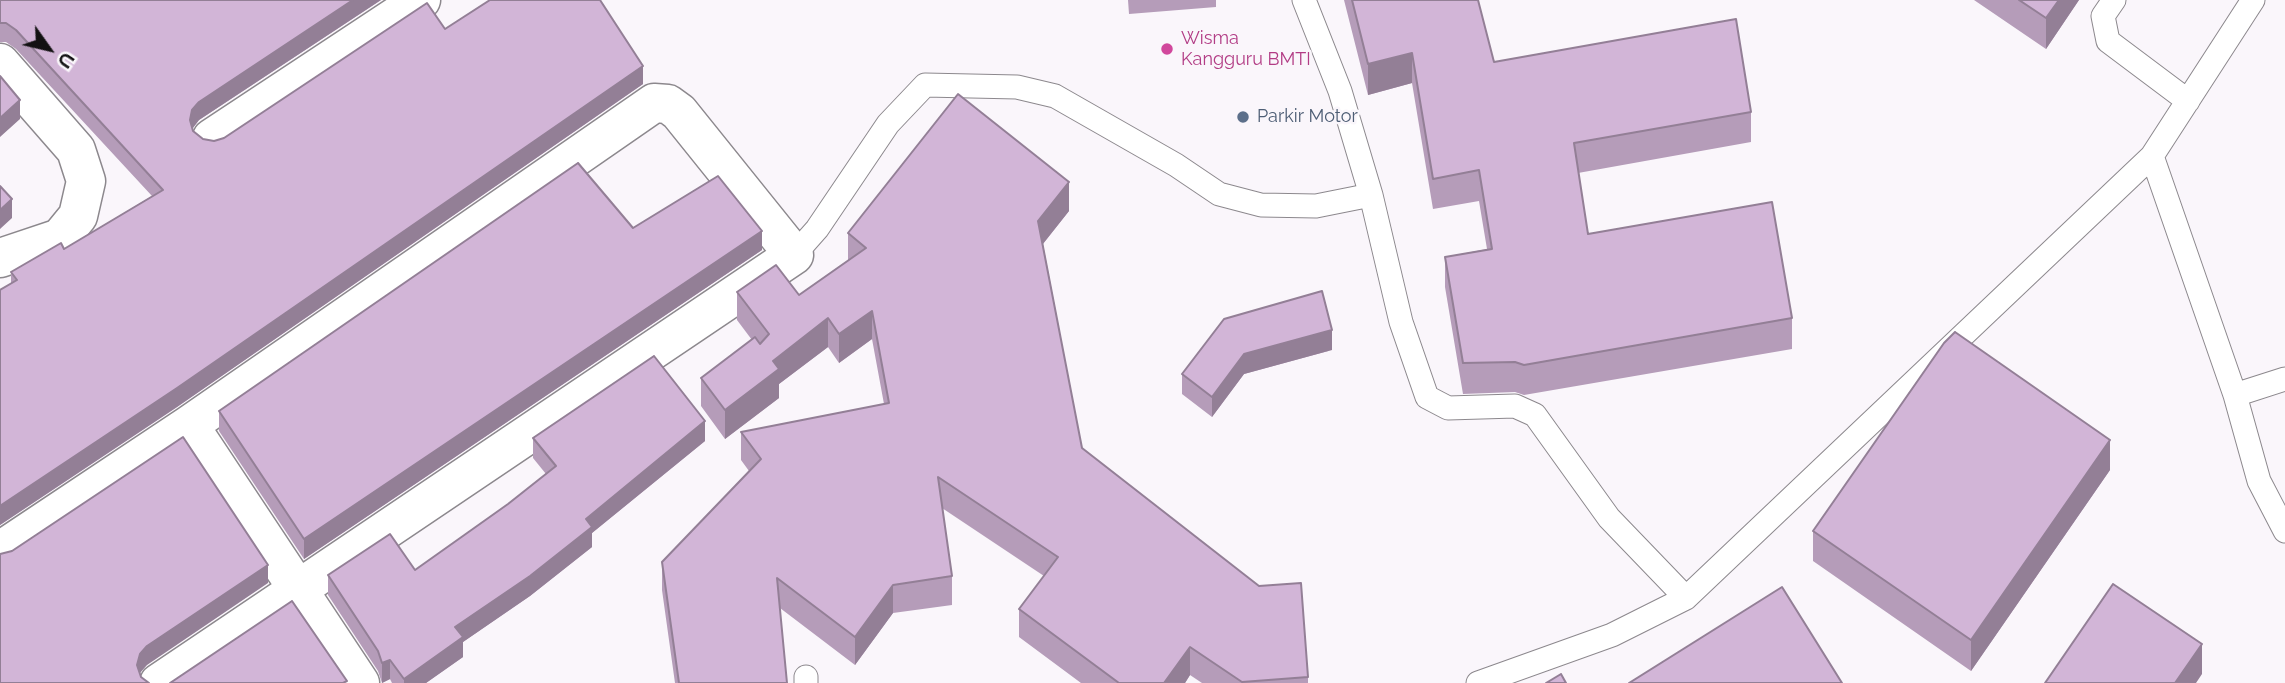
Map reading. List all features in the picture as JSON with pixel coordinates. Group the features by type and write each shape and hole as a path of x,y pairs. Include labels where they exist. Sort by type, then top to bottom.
{"street":[{"path":"212,138 421,0"},
{"path":"0,63 76,150 86,181 78,216 60,238 0,258"},
{"path":"0,551 189,425 654,103 668,104 679,112 794,255 159,683"},
{"path":"189,425 360,683"}],"lane":[{"path":"1304,0 1340,91 1371,195 1401,322 1427,397 1448,408 1515,406 1535,415 1609,518 1686,598"},
{"path":"2114,0 2104,16 2108,41 2188,101"},
{"path":"1478,683 1612,635 1686,598 2152,156 2253,0"},
{"path":"794,255 817,229 888,124 925,85 1017,87 1055,96 1176,165 1219,194 1261,205 1316,206 1371,195"},
{"path":"2152,156 2235,394 2259,481 2285,531"},
{"path":"2235,394 2285,379"}],"building":[{"path":"0,0 353,0 199,102 192,110 190,120 193,131 203,139 214,141 224,138 427,3 445,29 490,0 600,0 643,66 177,388 0,506 0,290 17,280 11,272 61,243 64,249 163,190 16,30 6,23 0,23"},
{"path":"1352,0 1478,0 1494,62 1736,19 1751,112 1574,143 1588,234 1772,202 1792,318 1524,365 1515,362 1463,363 1445,257 1492,249 1479,170 1433,179 1412,53 1368,64"},
{"path":"2019,0 2059,0 2046,18"},
{"path":"0,76 20,100 0,118"},
{"path":"958,94 1069,182 1038,221 1082,448 1259,586 1301,583 1308,677 1242,682 1190,647 1164,683 1119,683 1019,609 1058,557 938,477 952,576 893,585 855,637 777,578 787,683 679,683 662,562 761,459 741,432 889,403 872,311 839,334 828,318 773,361 779,369 725,410 701,378 755,337 760,344 769,334 737,292 776,265 799,295 866,248 848,233"},
{"path":"578,163 633,228 718,176 762,231 304,539 219,411"},
{"path":"0,186 12,199 0,210"},
{"path":"1322,291 1332,330 1244,354 1212,397 1182,374 1224,319"},
{"path":"1955,332 2110,440 1971,640 1813,531 1944,343"},
{"path":"654,356 705,421 586,519 592,527 530,576 455,627 463,637 404,679 390,660 382,663 378,651 328,575 390,534 415,570 556,466 533,438"},
{"path":"183,437 268,565 147,646 140,654 137,665 141,677 149,683 0,683 0,554 12,551"},
{"path":"2113,584 2202,644 2175,683 2045,683"},
{"path":"1782,587 1842,683 1629,683"},
{"path":"292,601 347,681 170,683"},
{"path":"1561,674 1566,683 1546,683"}],"place":[{"name":"Wisma Kangguru BMTI","path":"1167,49"},
{"name":"Parkir Motor","path":"1243,117"}]}
